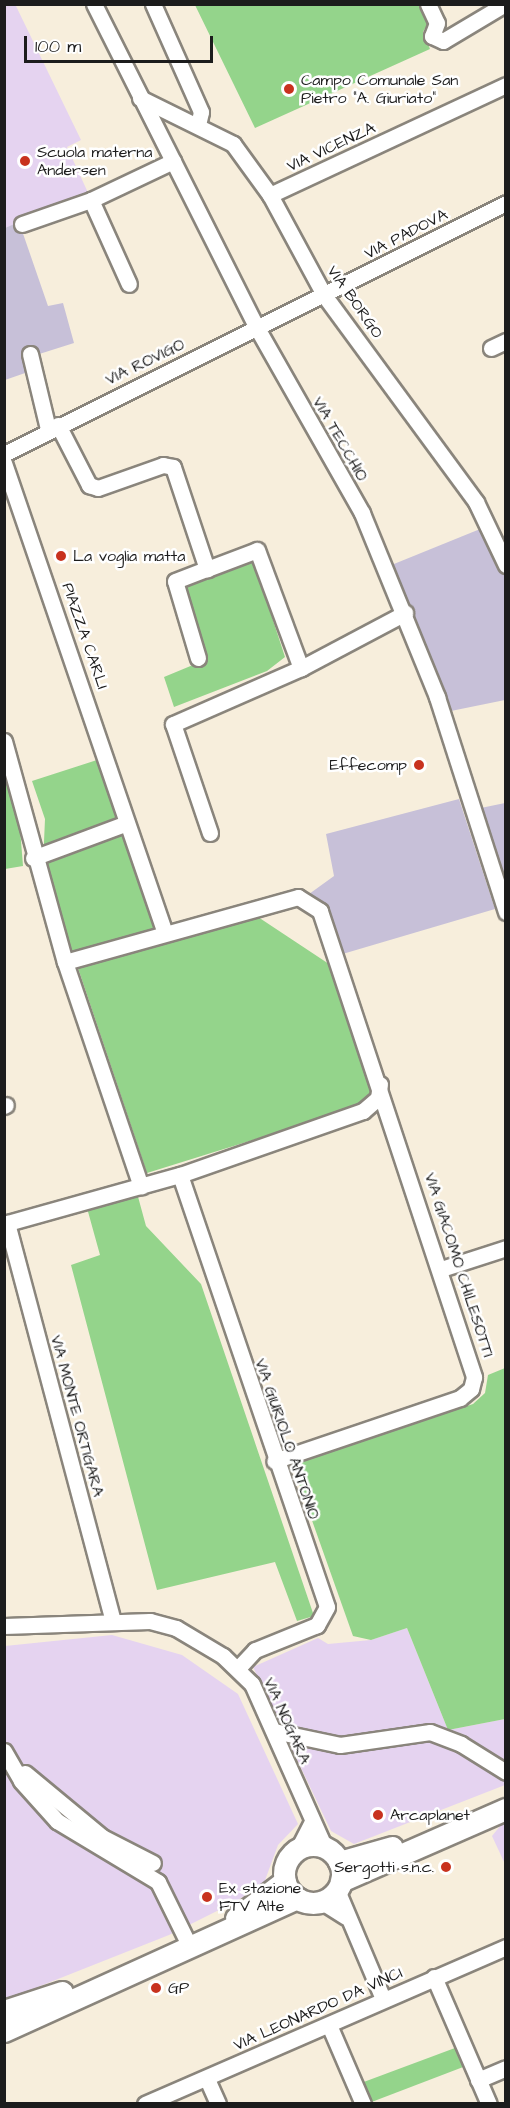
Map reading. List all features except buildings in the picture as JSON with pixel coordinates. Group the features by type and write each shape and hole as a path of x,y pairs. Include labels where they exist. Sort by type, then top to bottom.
{"main road":[{"path":"4,2031 120,1974 297,1898 333,1876 506,1807"},
{"path":"297,1898 285,1881 286,1863 298,1849 333,1876"},
{"path":"198,1941 285,1881"},
{"path":"4,2011 120,1974"}],"street":[{"name":"VIA TECCHIO","path":"94,4 257,328 362,513 405,613 506,912"},
{"path":"153,4 201,112 198,125"},
{"path":"428,4 437,22 432,36 443,41 451,31 506,4"},
{"name":"VIA VICENZA","path":"270,195 506,85"},
{"name":"VIA BORGO","path":"140,98 233,144 270,195 324,295 476,502 506,565"},
{"path":"22,224 91,200 173,161"},
{"path":"91,200 129,284"},
{"name":"VIA PADOVA","path":"257,328 506,203"},
{"name":"VIA ROVIGO","path":"4,454 53,427 257,328"},
{"path":"491,348 506,341"},
{"path":"30,354 53,427 89,485 98,488 163,465 173,467 207,569"},
{"name":"PIAZZA CARLI","path":"4,463 165,933"},
{"path":"198,658 175,581 257,550 301,668"},
{"path":"210,833 173,724 301,668 405,613"},
{"path":"4,741 33,858 65,962 141,1186"},
{"path":"33,858 127,823"},
{"name":"VIA GIACOMO CHILESOTTI","path":"65,962 298,897 309,900 320,911 474,1363 471,1389 274,1461"},
{"path":"363,1111 378,1098 380,1082"},
{"path":"6,1224 180,1175 363,1111 377,1111 394,1123"},
{"name":"VIA GIURIOLO ANTONIO","path":"180,1175 274,1461 327,1607 326,1617 255,1650 239,1667"},
{"name":"VIA MONTE ORTIGARA","path":"6,1224 112,1618"},
{"path":"441,1269 506,1248"},
{"name":"VIA NOGARA","path":"4,1626 112,1618 176,1628 239,1667 274,1731 333,1876"},
{"path":"274,1731 340,1745 430,1732 461,1744 506,1772"},
{"path":"4,1743 27,1776 70,1813 102,1837 153,1863"},
{"path":"4,1751 21,1781 57,1821 158,1882 198,1941"},
{"path":"298,1849 312,1821"},
{"path":"333,1876 346,1917 383,1999"},
{"name":"VIA LEONARDO DA VINCI","path":"145,2103 207,2079 383,1999 506,1947"},
{"path":"434,1977 489,2103"},
{"path":"329,2025 363,2103"},
{"path":"478,2080 506,2068"},
{"path":"207,2079 218,2103"}],"shaded area":[{"path":"15,4 81,140 67,147 90,197 5,228 4,5"},
{"path":"19,222 48,306 63,303 74,343 33,356 28,372 5,380 5,228"},
{"path":"490,525 505,547 505,700 446,712 389,566"},
{"path":"459,799 495,909 329,958 309,908 298,902 334,876 326,834"},
{"path":"505,803 505,906 476,809"},
{"path":"407,1628 448,1730 505,1719 505,1785 354,1844 331,1831 253,1667 318,1638 328,1644 371,1640"},
{"path":"112,1635 182,1655 238,1694 298,1824 278,1845 264,1883 235,1902 169,1935 5,2000 5,1646"},
{"path":"505,1820 505,1864 492,1836"}],"green space":[{"name":"Campo Comunale San Pietro \"A. Giuriato\"","path":"195,5 420,5 429,21 423,32 430,49 255,128"},
{"path":"252,556 285,657 267,671 174,707 164,677 205,660 181,587"},
{"path":"97,760 160,943 255,915 332,966 373,1090 365,1105 147,1173 43,864 45,819 32,781"},
{"path":"4,766 19,816 23,866 5,869"},
{"path":"137,1193 146,1226 201,1284 314,1616 297,1621 275,1562 157,1590 71,1265 100,1255 87,1208"},
{"path":"505,1368 505,1719 448,1730 407,1628 371,1640 353,1636 292,1464 473,1404 485,1393 488,1375"},
{"path":"463,2045 471,2064 369,2103 361,2083"}],"place":[{"name":"Campo Comunale San Pietro \"A. Giuriato\"","path":"289,89"},
{"name":"Scuola materna Andersen","path":"25,161"},
{"name":"La voglia matta","path":"61,556"},
{"name":"Effecomp","path":"419,765"},
{"name":"Arcaplanet","path":"378,1815"},
{"name":"Sergotti s.n.c.","path":"446,1867"},
{"name":"Ex stazione FTV Alte","path":"207,1897"},
{"name":"GP","path":"156,1988"}]}
